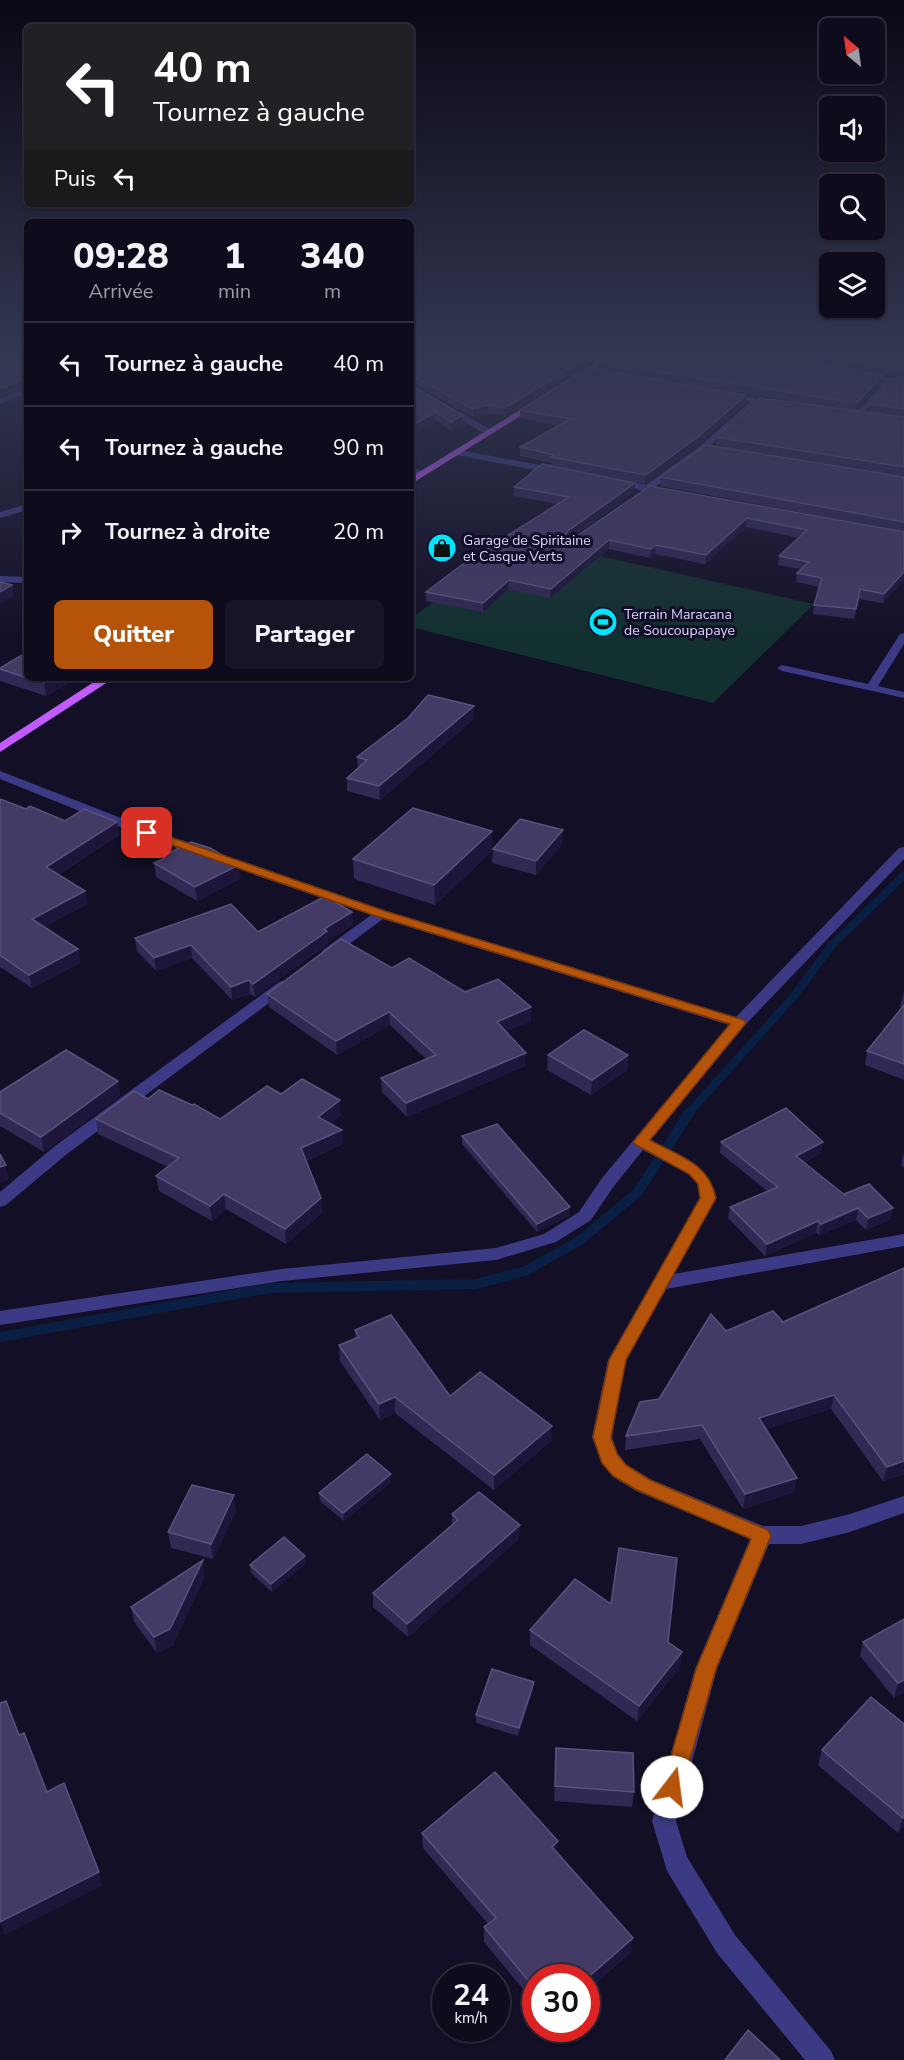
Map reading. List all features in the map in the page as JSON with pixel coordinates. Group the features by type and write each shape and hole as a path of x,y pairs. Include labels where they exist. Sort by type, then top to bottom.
{"main road":[{"path":"414,478 463,450"},
{"path":"0,748 103,681"}],"street":[{"path":"638,495 700,450"},
{"path":"459,453 570,474"},
{"path":"414,472 422,473"},
{"path":"603,480 671,493"},
{"path":"0,514 24,508"},
{"path":"0,579 24,580"},
{"path":"871,688 904,636"},
{"path":"782,668 904,695"},
{"path":"0,775 147,833 381,914 739,1023"},
{"path":"0,1318 351,1266 496,1254 550,1238 585,1216 608,1182 739,1023 904,851"},
{"path":"315,962 381,914"},
{"path":"0,1201 61,1150 296,976"},
{"path":"641,1142 694,1170 705,1183 708,1198 617,1360 602,1437 609,1458 620,1471 643,1485 762,1536 801,1535 850,1523 904,1504"},
{"path":"662,1283 904,1240"},
{"path":"762,1536 706,1669 664,1821 676,1862 726,1944 822,2060"}],"green space":[{"name":"Terrain Maracana de Soucoupapaye","path":"523,539 814,604 713,703 414,628 414,616"}],"building":[{"path":"533,450 680,450 646,475 551,457 554,455"},
{"path":"699,450 738,450 904,477 904,522 661,477"},
{"path":"798,450 904,450 904,467"},
{"path":"542,464 635,483 568,531 565,535 571,540 650,486 904,532 904,572 884,594 860,589 856,609 814,605 822,578 797,573 809,562 779,556 807,530 747,518 706,555 656,545 651,549 609,540 551,589 509,580 483,603 426,592 483,549 569,497 514,487"},
{"path":"0,582 12,585 0,592"},
{"path":"24,654 24,677 0,668"},
{"path":"428,695 474,706 379,786 347,778 367,760 357,757 408,718"},
{"path":"0,799 26,809 30,806 65,821 84,809 117,822 46,867 85,891 32,919 78,949 29,975 0,955"},
{"path":"413,808 492,831 434,885 353,859"},
{"path":"520,819 563,830 536,861 493,849"},
{"path":"191,842 210,848 239,865 195,887 154,863"},
{"path":"325,896 352,912 324,929 327,931 253,984 249,980 231,987 191,945 154,958 135,938 231,904 258,932"},
{"path":"341,939 392,968 409,958 465,992 498,979 531,1007 497,1022 526,1053 406,1103 381,1078 436,1055 389,1012 336,1041 267,994"},
{"path":"904,1005 904,1064 867,1051"},
{"path":"584,1030 628,1055 592,1080 548,1055"},
{"path":"66,1050 118,1081 41,1137 0,1113 0,1092"},
{"path":"302,1079 340,1100 318,1117 342,1130 301,1148 321,1198 285,1229 224,1194 210,1206 156,1176 179,1158 96,1119 134,1091 148,1099 159,1090 194,1104 220,1119 267,1086 281,1094"},
{"path":"786,1108 823,1142 796,1156 846,1196 844,1194 869,1184 893,1208 868,1218 858,1208 821,1224 818,1221 767,1244 730,1207 778,1187 721,1142"},
{"path":"497,1124 570,1207 537,1224 462,1136"},
{"path":"0,1154 6,1165 0,1167"},
{"path":"904,1268 904,1461 887,1467 834,1395 759,1418 797,1478 745,1494 702,1425 626,1436 640,1402 659,1399 711,1314 726,1331 773,1311 783,1322"},
{"path":"391,1315 450,1396 480,1372 552,1426 494,1475 395,1397 379,1404 339,1345 359,1337 355,1330"},
{"path":"367,1454 391,1474 343,1513 319,1493"},
{"path":"192,1485 234,1495 211,1544 168,1532"},
{"path":"479,1492 520,1525 407,1624 373,1593 458,1520 452,1514"},
{"path":"284,1537 305,1556 271,1584 250,1565"},
{"path":"619,1548 677,1558 668,1642 682,1652 639,1706 530,1630 575,1579 611,1604"},
{"path":"203,1560 170,1629 154,1637 131,1607"},
{"path":"904,1619 904,1680 898,1683 863,1642"},
{"path":"492,1669 534,1682 519,1728 476,1715"},
{"path":"871,1697 904,1724 903,1818 822,1750"},
{"path":"6,1701 19,1735 24,1733 47,1792 64,1783 99,1872 0,1922 0,1703"},
{"path":"556,1748 633,1753 634,1792 555,1786"},
{"path":"495,1772 558,1841 552,1847 633,1938 600,1967 600,1964 522,1964 522,1973 484,1927 496,1918 422,1833"},
{"path":"748,2030 780,2060 725,2060"}],"waterway":[{"path":"688,1114 794,996 832,945 904,875"},
{"path":"0,1337 270,1288 476,1284 525,1271 579,1241 638,1192 689,1113"}],"place":[{"name":"Garage de Spiritaine et Casque Verts","path":"442,548"},
{"name":"Terrain Maracana de Soucoupapaye","path":"603,622"}],"route":[{"path":"147,833 381,914 739,1023 641,1142 694,1170 705,1183 708,1198 617,1360 602,1437 609,1458 620,1471 643,1485 762,1536 706,1669 672,1787"}]}
